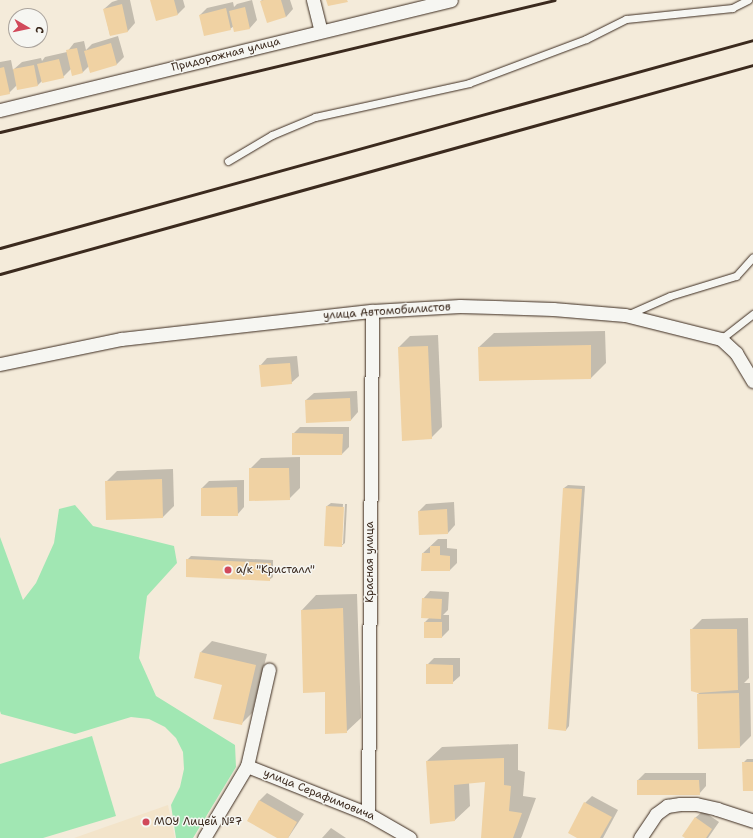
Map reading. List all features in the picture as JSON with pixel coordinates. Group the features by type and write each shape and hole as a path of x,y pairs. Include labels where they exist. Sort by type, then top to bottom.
{"street":[{"path":"313,0 321,31"},
{"name":"Придорожная улица","path":"0,110 451,0"},
{"name":"улица Автомобилистов","path":"0,364 121,339 372,311 460,306 553,309 625,316 721,339 736,353 753,381"},
{"name":"Красная улица","path":"368,814 372,311"},
{"path":"204,838 248,766 269,669"},
{"name":"улица Серафимовича","path":"248,766 368,814 410,838"},
{"path":"640,838 656,814 667,806 680,804 696,804 717,809 753,821"}],"lane":[{"path":"228,161 272,135 315,117 470,83 586,38 626,19 732,8 748,0"},
{"path":"625,316 670,296 736,276 753,257"},
{"path":"721,339 753,314"}],"shaded area":[{"name":"МОУ Лицей №7","path":"168,805 175,838 74,838"}],"green space":[{"path":"75,505 93,526 174,546 177,563 147,596 139,658 156,696 235,745 236,767 193,838 176,838 171,805 180,787 184,769 183,752 176,738 165,727 149,719 131,717 75,734 1,714 0,537 23,600 36,583 54,543 59,509"},
{"path":"92,736 116,816 43,838 0,838 0,764"}],"building":[{"path":"150,0 174,0 178,15 156,21"},
{"path":"281,0 286,17 267,23 260,1"},
{"path":"326,0 347,0 348,2 328,6"},
{"path":"122,4 128,32 110,36 103,9"},
{"path":"245,7 250,29 234,32 229,11"},
{"path":"226,8 231,30 204,36 199,15"},
{"path":"111,43 117,65 90,73 84,51"},
{"path":"77,48 83,73 72,76 66,50"},
{"path":"59,59 64,78 42,83 37,64"},
{"path":"34,65 38,86 17,90 13,69"},
{"path":"4,67 10,94 0,96 0,68"},
{"path":"591,345 591,379 479,381 478,347"},
{"path":"428,346 432,439 402,441 398,347"},
{"path":"290,363 292,384 261,387 259,365"},
{"path":"350,398 351,421 306,423 305,400"},
{"path":"292,433 343,434 342,455 292,455"},
{"path":"249,468 289,468 290,500 249,501"},
{"path":"162,479 163,518 106,520 105,481"},
{"path":"237,487 238,516 201,516 201,488"},
{"path":"563,488 582,489 566,731 548,729"},
{"name":"а/к \"Кристалл\"","path":"326,506 344,507 342,547 324,546"},
{"path":"447,509 448,534 419,535 418,511"},
{"path":"430,546 440,546 440,555 450,556 450,571 421,571 422,553 430,553"},
{"name":"а/к \"Кристалл\"","path":"186,559 271,563 270,581 186,577"},
{"path":"422,598 442,599 441,619 421,618"},
{"path":"343,608 347,733 325,734 325,692 303,693 301,610"},
{"path":"424,622 442,622 442,638 424,638"},
{"path":"690,629 737,629 738,690 698,693 691,691"},
{"path":"200,652 256,665 242,725 213,719 222,685 194,678"},
{"path":"426,664 453,665 453,684 426,684"},
{"path":"739,693 740,748 698,749 697,694"},
{"path":"504,758 504,785 511,786 509,811 522,813 513,838 481,838 485,782 454,785 455,821 430,824 426,761"},
{"path":"742,762 753,762 753,791 743,791"},
{"path":"637,780 699,780 700,795 637,795"},
{"path":"259,800 297,822 288,838 277,838 247,821"},
{"path":"584,802 612,817 600,838 577,838 568,833"},
{"path":"695,817 712,829 706,838 685,838 682,836"}],"railway":[{"path":"0,132 555,0"},
{"path":"0,248 753,40"},
{"path":"0,274 753,65"}],"place":[{"name":"а/к \"Кристалл\"","path":"228,570"},
{"name":"МОУ Лицей №7","path":"146,822"}]}
